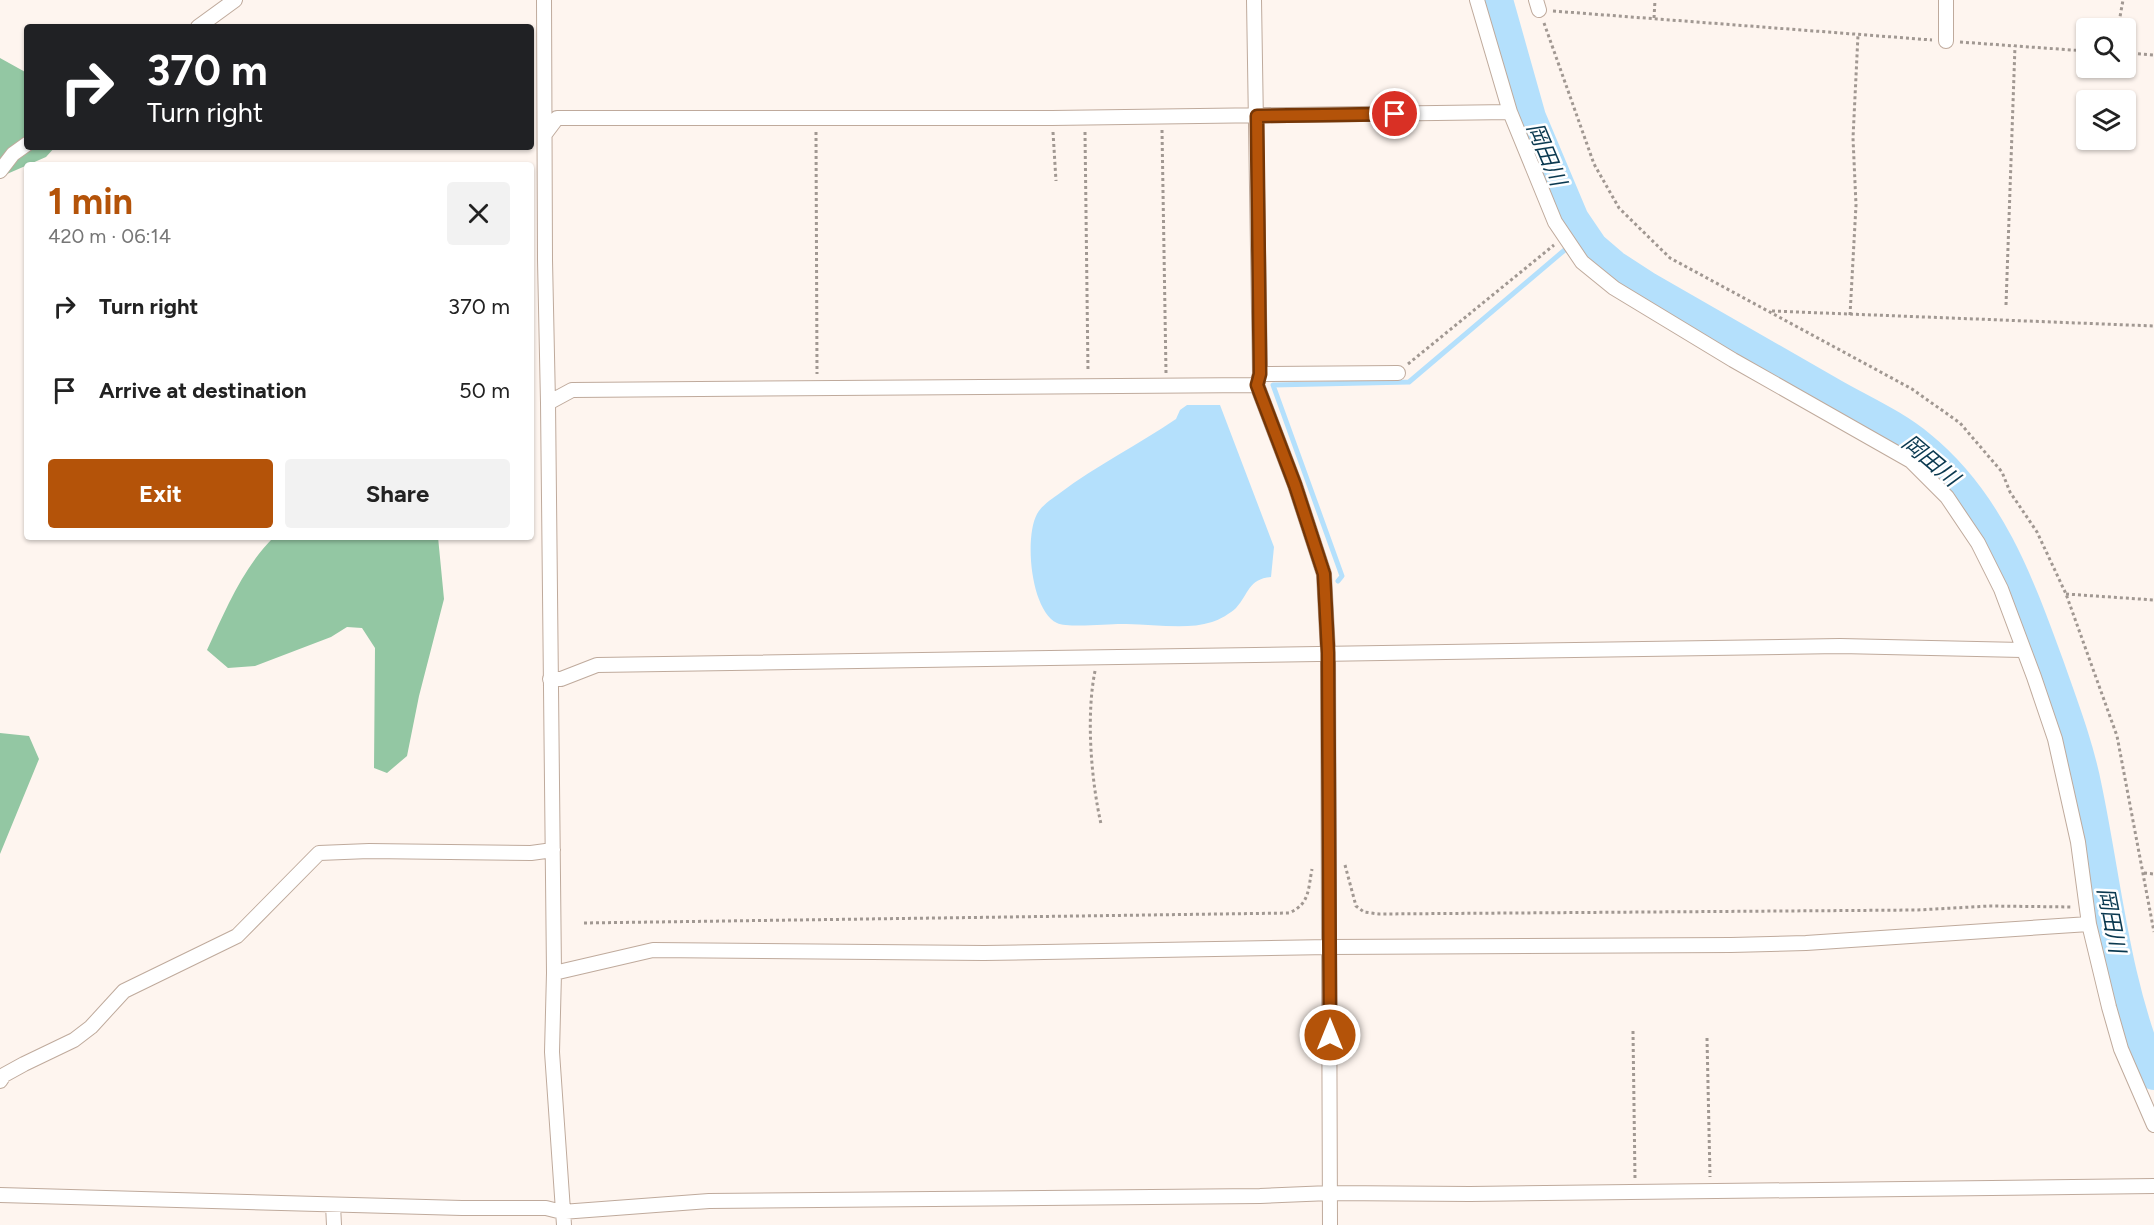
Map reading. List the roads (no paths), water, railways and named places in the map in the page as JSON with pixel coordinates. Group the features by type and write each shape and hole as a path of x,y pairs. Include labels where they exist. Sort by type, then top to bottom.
{"street":[{"path":"202,24 235,0"},
{"path":"544,0 554,973 552,1052 563,1219"},
{"path":"1254,0 1259,379 1324,574 1328,653 1330,1225"},
{"path":"1477,0 1510,112 1555,222 1582,262 1614,288 1733,360 1911,461 1947,497 1978,543 2001,589 2055,739 2078,842 2089,924 2121,1049 2154,1125"},
{"path":"1946,0 1946,42"},
{"path":"545,134 557,117 1052,118 1510,112"},
{"path":"0,171 13,154 24,146"},
{"path":"548,403 572,390 1166,386 1398,373"},
{"path":"550,679 561,679 597,664 1840,646 2022,650"},
{"path":"0,1081 4,1075 74,1040 92,1027 124,991 237,936 319,853 369,851 531,854 553,850"},
{"path":"554,973 653,950 984,953 1330,947 1741,945 1806,943 2089,924"},
{"path":"0,1195 333,1205 546,1208 563,1219 709,1201 2154,1186"},
{"path":"333,1205 334,1225"}],"water":[{"path":"1187,405 1220,405 1274,547 1271,577 1263,578 1253,584 1231,612 1215,621 1201,625 1078,626 1057,623 1048,616 1041,604 1032,573 1031,539 1037,514 1047,502 1074,483 1176,419 1180,410"}],"waterway":[{"name":"岡田川","path":"1498,0 1531,117 1574,219 1593,247 1614,265 1648,287 1911,438 1945,469 1985,520 2027,607 2075,743 2084,773 2121,970 2130,1005 2154,1075"},
{"path":"1338,581 1342,576 1273,385 1409,382 1585,235"}]}
